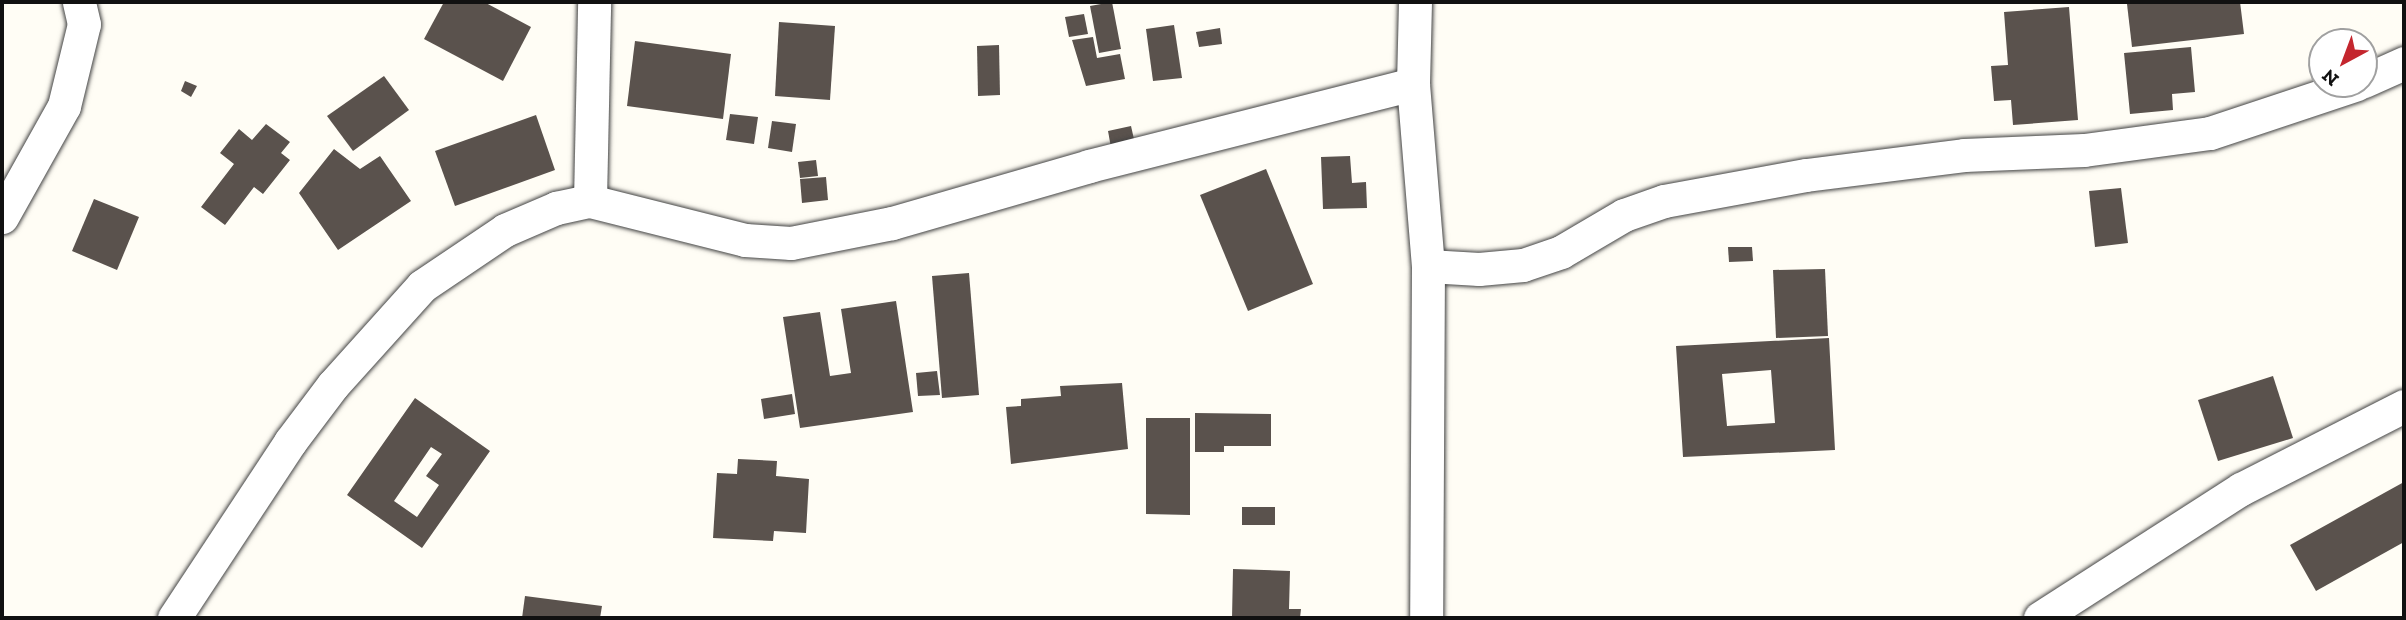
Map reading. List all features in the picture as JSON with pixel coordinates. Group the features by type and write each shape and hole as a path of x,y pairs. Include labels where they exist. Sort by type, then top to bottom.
{"street":[{"path":"2,217 64,106 84,24 79,2"},
{"path":"590,201 594,2"},
{"path":"1415,2 1413,84 1427,266 1426,618"},
{"path":"2378,75 2404,63"},
{"path":"174,618 290,442 333,385 422,286 505,230 556,208 590,201 745,240 791,243 892,223 1089,166 1413,84"},
{"path":"1427,266 1479,269 1523,265 1561,252 1624,215 1664,201 1806,175 1964,155 2084,150 2210,133 2315,98"},
{"path":"2040,618 2241,489 2404,406"}],"building":[{"path":"444,2 484,2 531,27 503,81 424,39"},
{"path":"1112,2 1121,49 1099,53 1090,6"},
{"path":"2240,2 2244,34 2132,47 2127,4"},
{"path":"2069,7 2078,120 2013,125 2011,100 1994,101 1991,66 2008,65 2004,12"},
{"path":"1084,14 1088,34 1069,37 1065,17"},
{"path":"779,22 835,26 830,100 775,96"},
{"path":"1174,25 1182,78 1153,81 1146,29"},
{"path":"1220,28 1222,44 1199,47 1196,32"},
{"path":"1093,37 1097,58 1120,54 1125,79 1086,86 1072,40"},
{"path":"635,41 731,54 723,119 627,106"},
{"path":"999,45 1000,95 978,96 977,46"},
{"path":"2191,47 2195,92 2172,94 2173,110 2130,114 2124,53"},
{"path":"384,76 409,110 353,151 327,116"},
{"path":"185,81 197,86 191,97 181,91"},
{"path":"730,114 758,117 754,144 726,140"},
{"path":"536,115 555,170 455,206 435,151"},
{"path":"772,121 796,124 792,152 768,148"},
{"path":"266,124 290,142 281,153 290,160 263,194 254,187 225,225 201,207 234,164 220,153 239,129 252,140"},
{"path":"1131,126 1136,148 1112,153 1108,131"},
{"path":"334,149 360,169 380,156 411,201 338,250 299,193"},
{"path":"1350,156 1352,183 1366,182 1367,208 1323,209 1321,157"},
{"path":"816,160 818,176 800,178 798,162"},
{"path":"1266,169 1313,284 1248,311 1200,195"},
{"path":"826,177 828,200 802,203 800,179"},
{"path":"2121,188 2128,243 2095,247 2089,191"},
{"path":"94,199 139,217 117,270 72,251"},
{"path":"1728,247 1752,247 1753,261 1729,262"},
{"path":"1825,269 1828,336 1776,338 1773,270"},
{"path":"969,273 979,395 942,398 932,276"},
{"path":"896,301 913,412 800,428 783,317 820,312 830,376 851,373 841,309"},
{"path":"1829,338 1835,450 1683,457 1676,346","holes":["1771,370 1775,423 1727,426 1722,374"]},
{"path":"937,371 940,395 918,396 916,373"},
{"path":"2273,376 2293,438 2218,461 2198,400"},
{"path":"1122,383 1128,449 1011,464 1006,407 1021,406 1021,399 1061,396 1060,386"},
{"path":"792,394 795,414 764,419 761,399"},
{"path":"415,398 490,451 422,548 347,495","holes":["431,447 442,454 426,476 439,485 417,517 394,501"]},
{"path":"1195,413 1271,414 1271,446 1224,446 1224,452 1195,452"},
{"path":"1146,418 1190,418 1190,515 1146,514"},
{"path":"738,459 777,461 776,476 809,479 806,533 774,531 773,541 713,538 717,473 737,474"},
{"path":"2404,482 2404,542 2316,591 2290,545"},
{"path":"1242,507 1275,507 1275,525 1242,525"},
{"path":"1233,569 1290,571 1289,609 1301,609 1300,618 1232,618"},
{"path":"525,596 602,606 600,618 522,618"}]}
